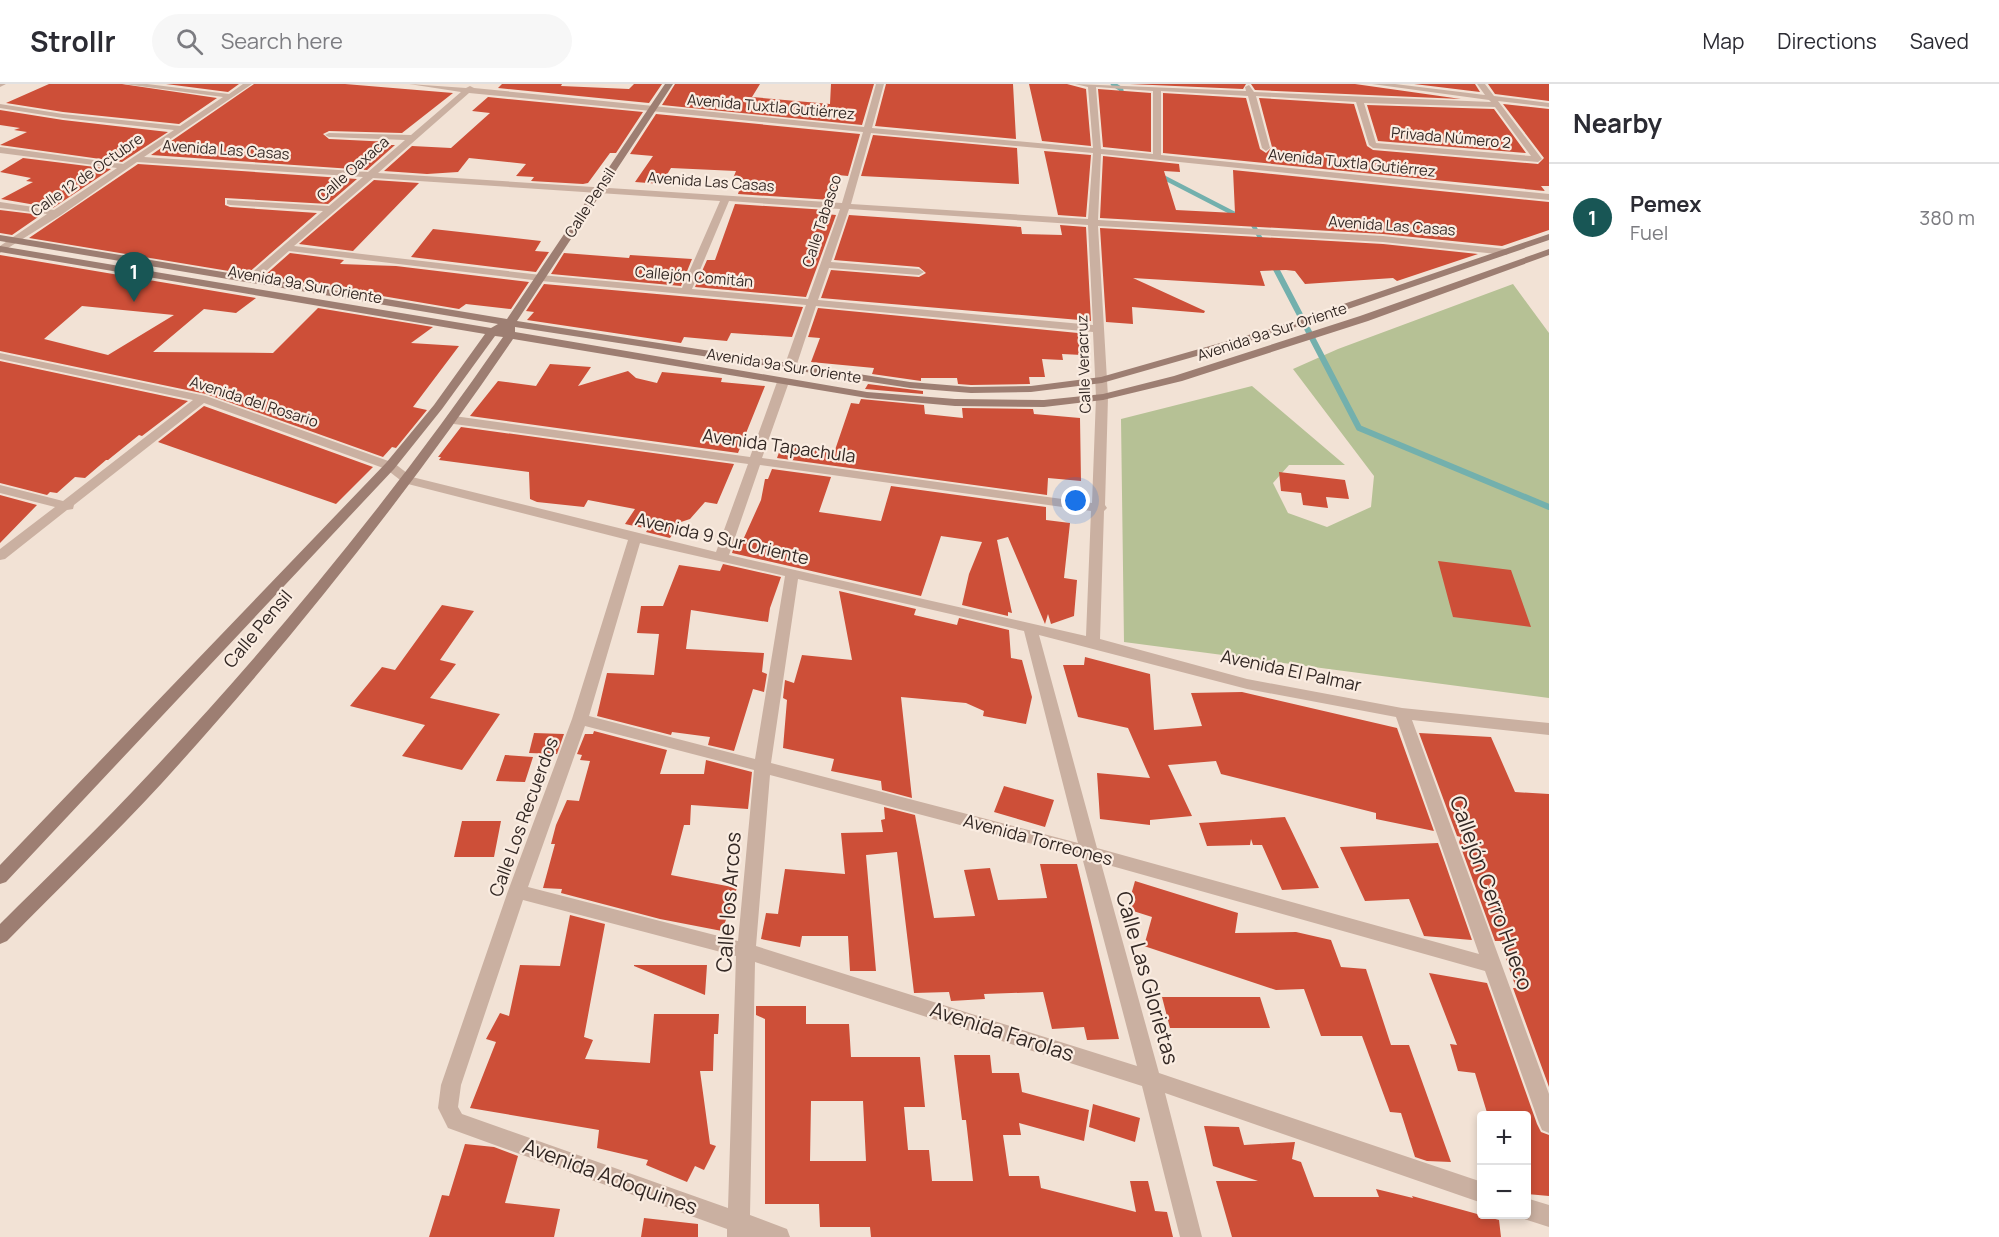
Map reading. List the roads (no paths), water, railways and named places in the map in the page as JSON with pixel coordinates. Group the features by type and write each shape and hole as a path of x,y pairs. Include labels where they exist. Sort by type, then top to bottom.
{"main road":[{"name":"Calle Pensil","path":"0,877 390,466 438,407 491,333 511,321 649,110 669,84"},
{"name":"Avenida 9a Sur Oriente","path":"0,246 15,240 674,350 910,385 971,390 1031,389 1102,380 1280,328 1549,237"},
{"name":"Avenida 9a Sur Oriente","path":"0,246 783,382 941,403 995,405 1102,397 1172,379 1296,342 1549,252"},
{"name":"Calle Pensil","path":"0,936 176,756 408,480 454,420 509,336 511,321"}],"street":[{"path":"128,84 230,96"},
{"name":"Calle 12 de Octubre","path":"15,240 248,84"},
{"name":"Avenida Tuxtla Gutiérrez","path":"412,84 649,110 1097,150 1155,158 1549,196"},
{"name":"Calle Oaxaca","path":"252,278 475,84"},
{"name":"Calle Tabasco","path":"790,367 846,206 880,84"},
{"path":"1248,84 1266,148"},
{"path":"1376,84 1494,101"},
{"path":"1480,84 1494,101"},
{"path":"1085,85 1359,100 1494,101 1549,105"},
{"name":"Calle Veracruz","path":"1085,85 1097,150 1093,222 1102,380 1100,508 1093,642"},
{"path":"1155,158 1157,89"},
{"name":"Privada Número 2","path":"1359,100 1373,145 1538,159 1494,101"},
{"path":"0,106 63,116 180,128"},
{"path":"329,135 413,138"},
{"path":"0,150 123,166"},
{"name":"Avenida Las Casas","path":"134,159 1250,233 1383,238 1506,252"},
{"path":"685,292 725,199"},
{"path":"230,202 332,209"},
{"path":"0,205 58,213"},
{"name":"Callejón Comitán","path":"286,248 541,278 1098,329"},
{"path":"826,264 919,272"},
{"name":"Avenida del Rosario","path":"0,356 202,398 390,466 408,480"},
{"path":"721,557 783,382"},
{"path":"0,556 68,506 202,398"},
{"name":"Avenida Tapachula","path":"454,420 1100,508"},
{"name":"Avenida 9 Sur Oriente","path":"408,480 635,538 1030,627"},
{"path":"0,489 68,506"},
{"name":"Calle Los Recuerdos","path":"448,1108 451,1085 517,891 580,719 635,538"},
{"name":"Calle los Arcos","path":"738,1230 746,951 762,768 792,574"},
{"name":"Avenida El Palmar","path":"1030,627 1247,684 1402,713 1549,729"},
{"name":"Calle Las Glorietas","path":"1030,627 1088,852 1153,1080 1191,1237"},
{"name":"Callejón Cerro Hueco","path":"1402,713 1549,1123"},
{"name":"Avenida Torreones","path":"580,719 1088,852 1494,966"},
{"name":"Avenida Farolas","path":"517,891 746,951 1153,1080 1477,1191"},
{"name":"Avenida Adoquines","path":"448,1108 455,1120 738,1230 779,1237"},
{"path":"1531,1210 1549,1216"}],"waterway":[{"path":"1113,84 1121,89 1123,100"},
{"path":"1159,175 1252,223 1264,245"},
{"path":"1273,263 1275,267"},
{"path":"1275,267 1359,428 1549,507"}],"place":[{"name":"Pemex","path":"134,302"}]}
